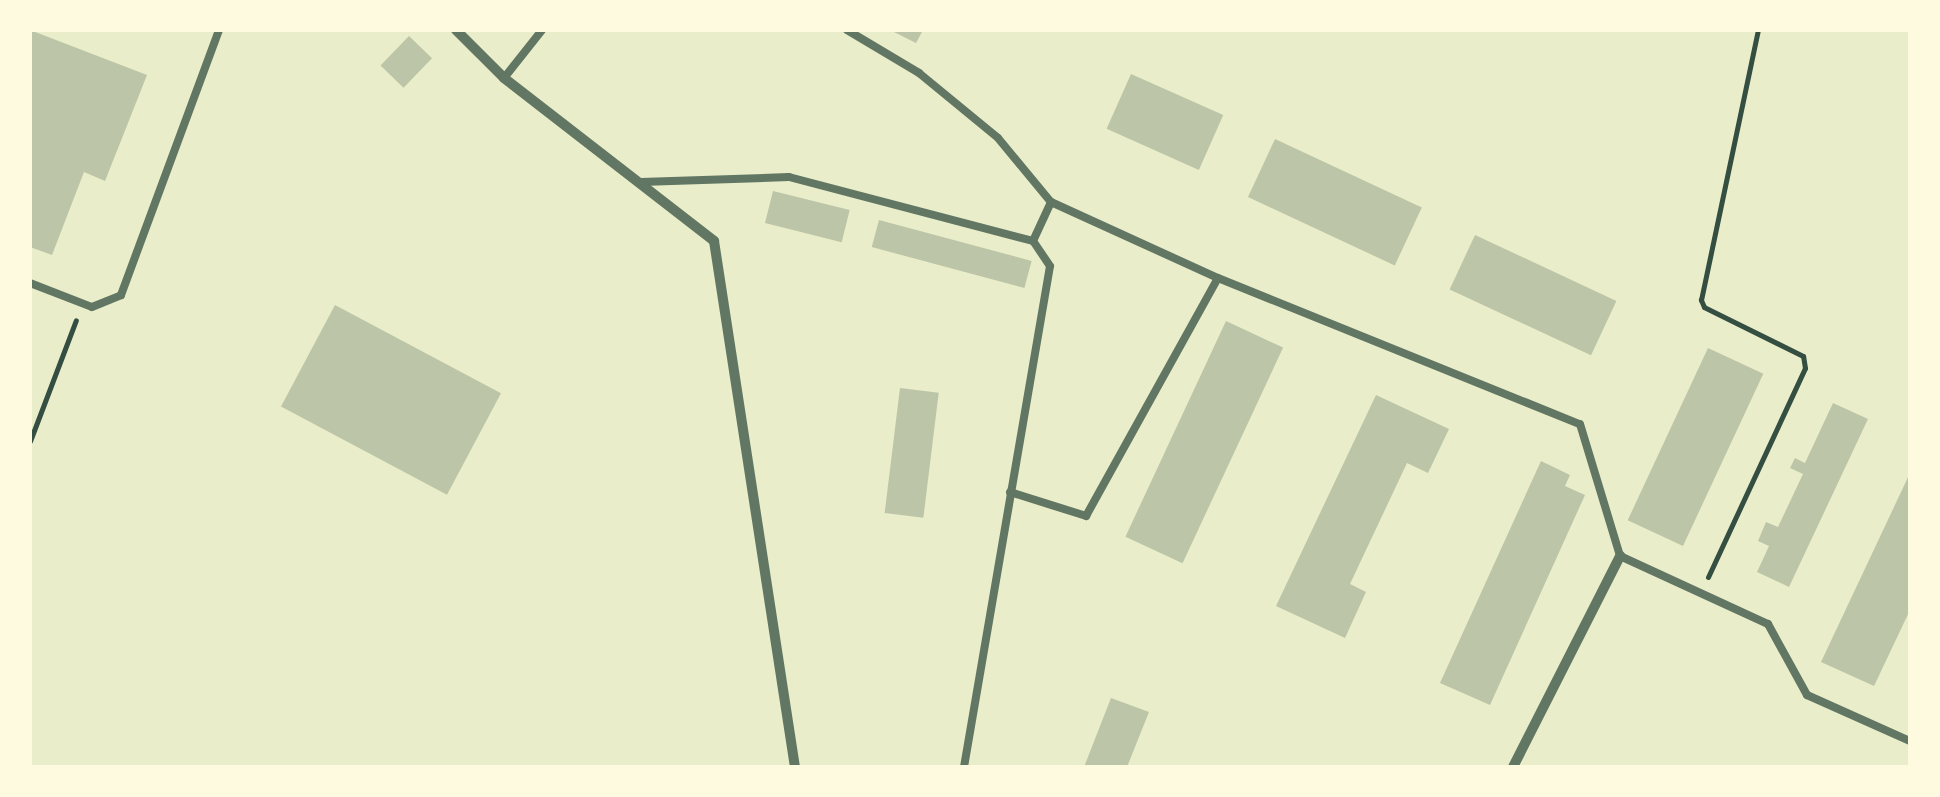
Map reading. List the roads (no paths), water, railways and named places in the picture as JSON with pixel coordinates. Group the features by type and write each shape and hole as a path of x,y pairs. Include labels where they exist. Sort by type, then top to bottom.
{"street":[{"path":"456,30 504,78 714,241 796,767"},
{"path":"1514,767 1620,556"}],"lane":[{"path":"30,283 82,303 104,305 121,295 219,30"},
{"path":"504,78 542,30"},
{"path":"847,30 919,73 998,138 1051,202 1218,278 1580,424 1620,556 1768,624 1807,695 1910,742"},
{"path":"640,182 789,178 1033,240 1050,266 964,767"},
{"path":"1033,240 1051,202"},
{"path":"1010,492 1086,516 1218,278"}]}
